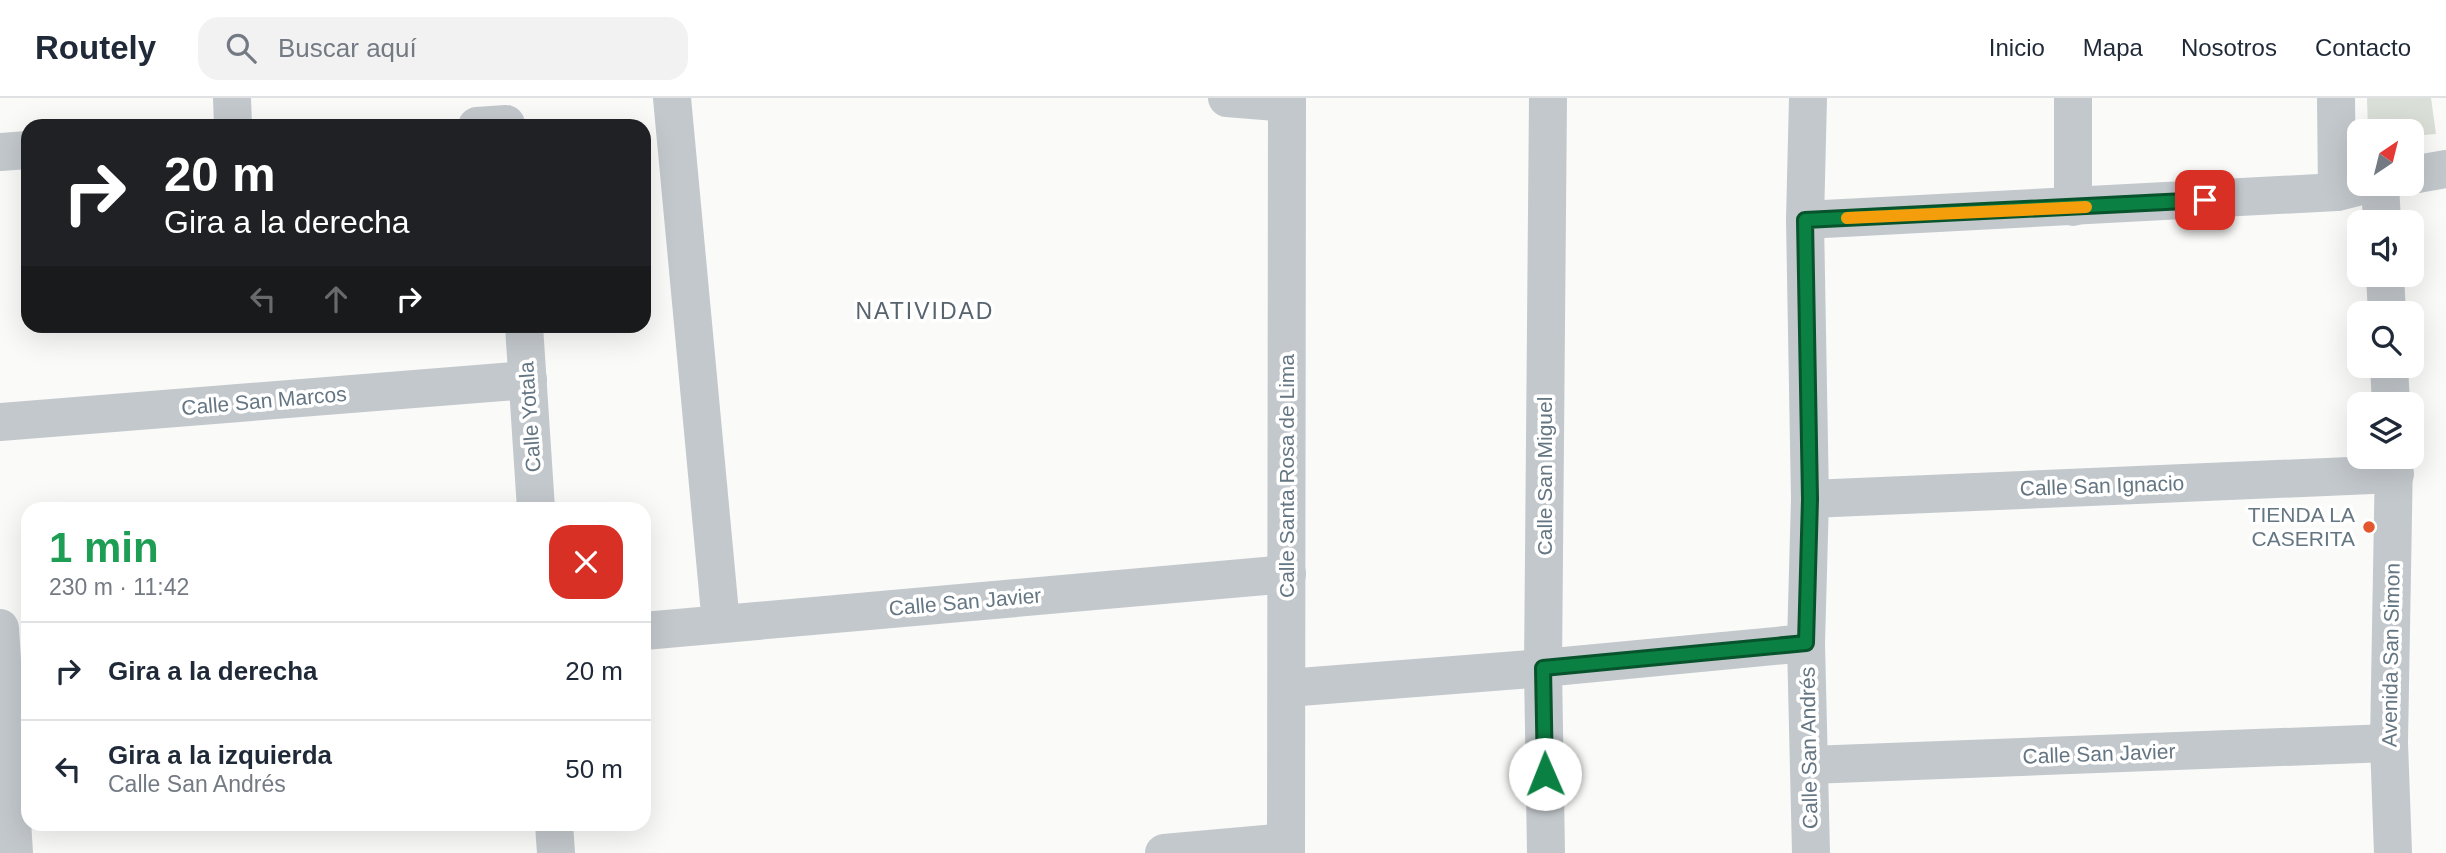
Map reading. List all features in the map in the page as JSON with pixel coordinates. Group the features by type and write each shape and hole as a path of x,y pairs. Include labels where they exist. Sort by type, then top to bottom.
{"street":[{"path":"232,98 233,119"},
{"path":"672,98 721,624"},
{"path":"1227,98 1287,101"},
{"name":"Calle San Miguel","path":"1546,853 1543,668 1548,98"},
{"name":"Calle San Andrés","path":"1808,98 1805,220 1810,499 1806,643 1811,853"},
{"path":"2073,98 2073,207"},
{"path":"2336,98 2347,156"},
{"name":"Calle Santa Rosa de Lima","path":"1286,848 1287,101"},
{"path":"0,152 21,150"},
{"path":"2424,173 2446,169"},
{"path":"1805,220 2073,207 2347,188"},
{"name":"Calle Yotala","path":"525,333 536,502"},
{"name":"Calle San Marcos","path":"0,422 528,380"},
{"name":"Calle San Ignacio","path":"1810,499 2347,468"},
{"name":"Avenida San Simon","path":"2393,853 2389,743 2394,469"},
{"name":"Calle San Javier","path":"651,630 1287,574"},
{"path":"1287,688 1543,668 1806,643"},
{"path":"7,660 14,853"},
{"name":"Calle San Javier","path":"1810,765 2389,743"},
{"path":"555,831 556,853"},
{"path":"1164,853 1286,848"}],"shaded area":[{"path":"2367,98 2431,98 2436,134 2424,135 2424,119 2368,119"}],"slow traffic":[{"path":"1847,218 2086,207"}],"place":[{"name":"TIENDA LA CASERITA","path":"2369,527"}],"district":[{"name":"NATIVIDAD","path":"925,311"}],"route":[{"path":"1545,774 1543,668 1806,643 1810,499 1805,220 2205,200"}]}
